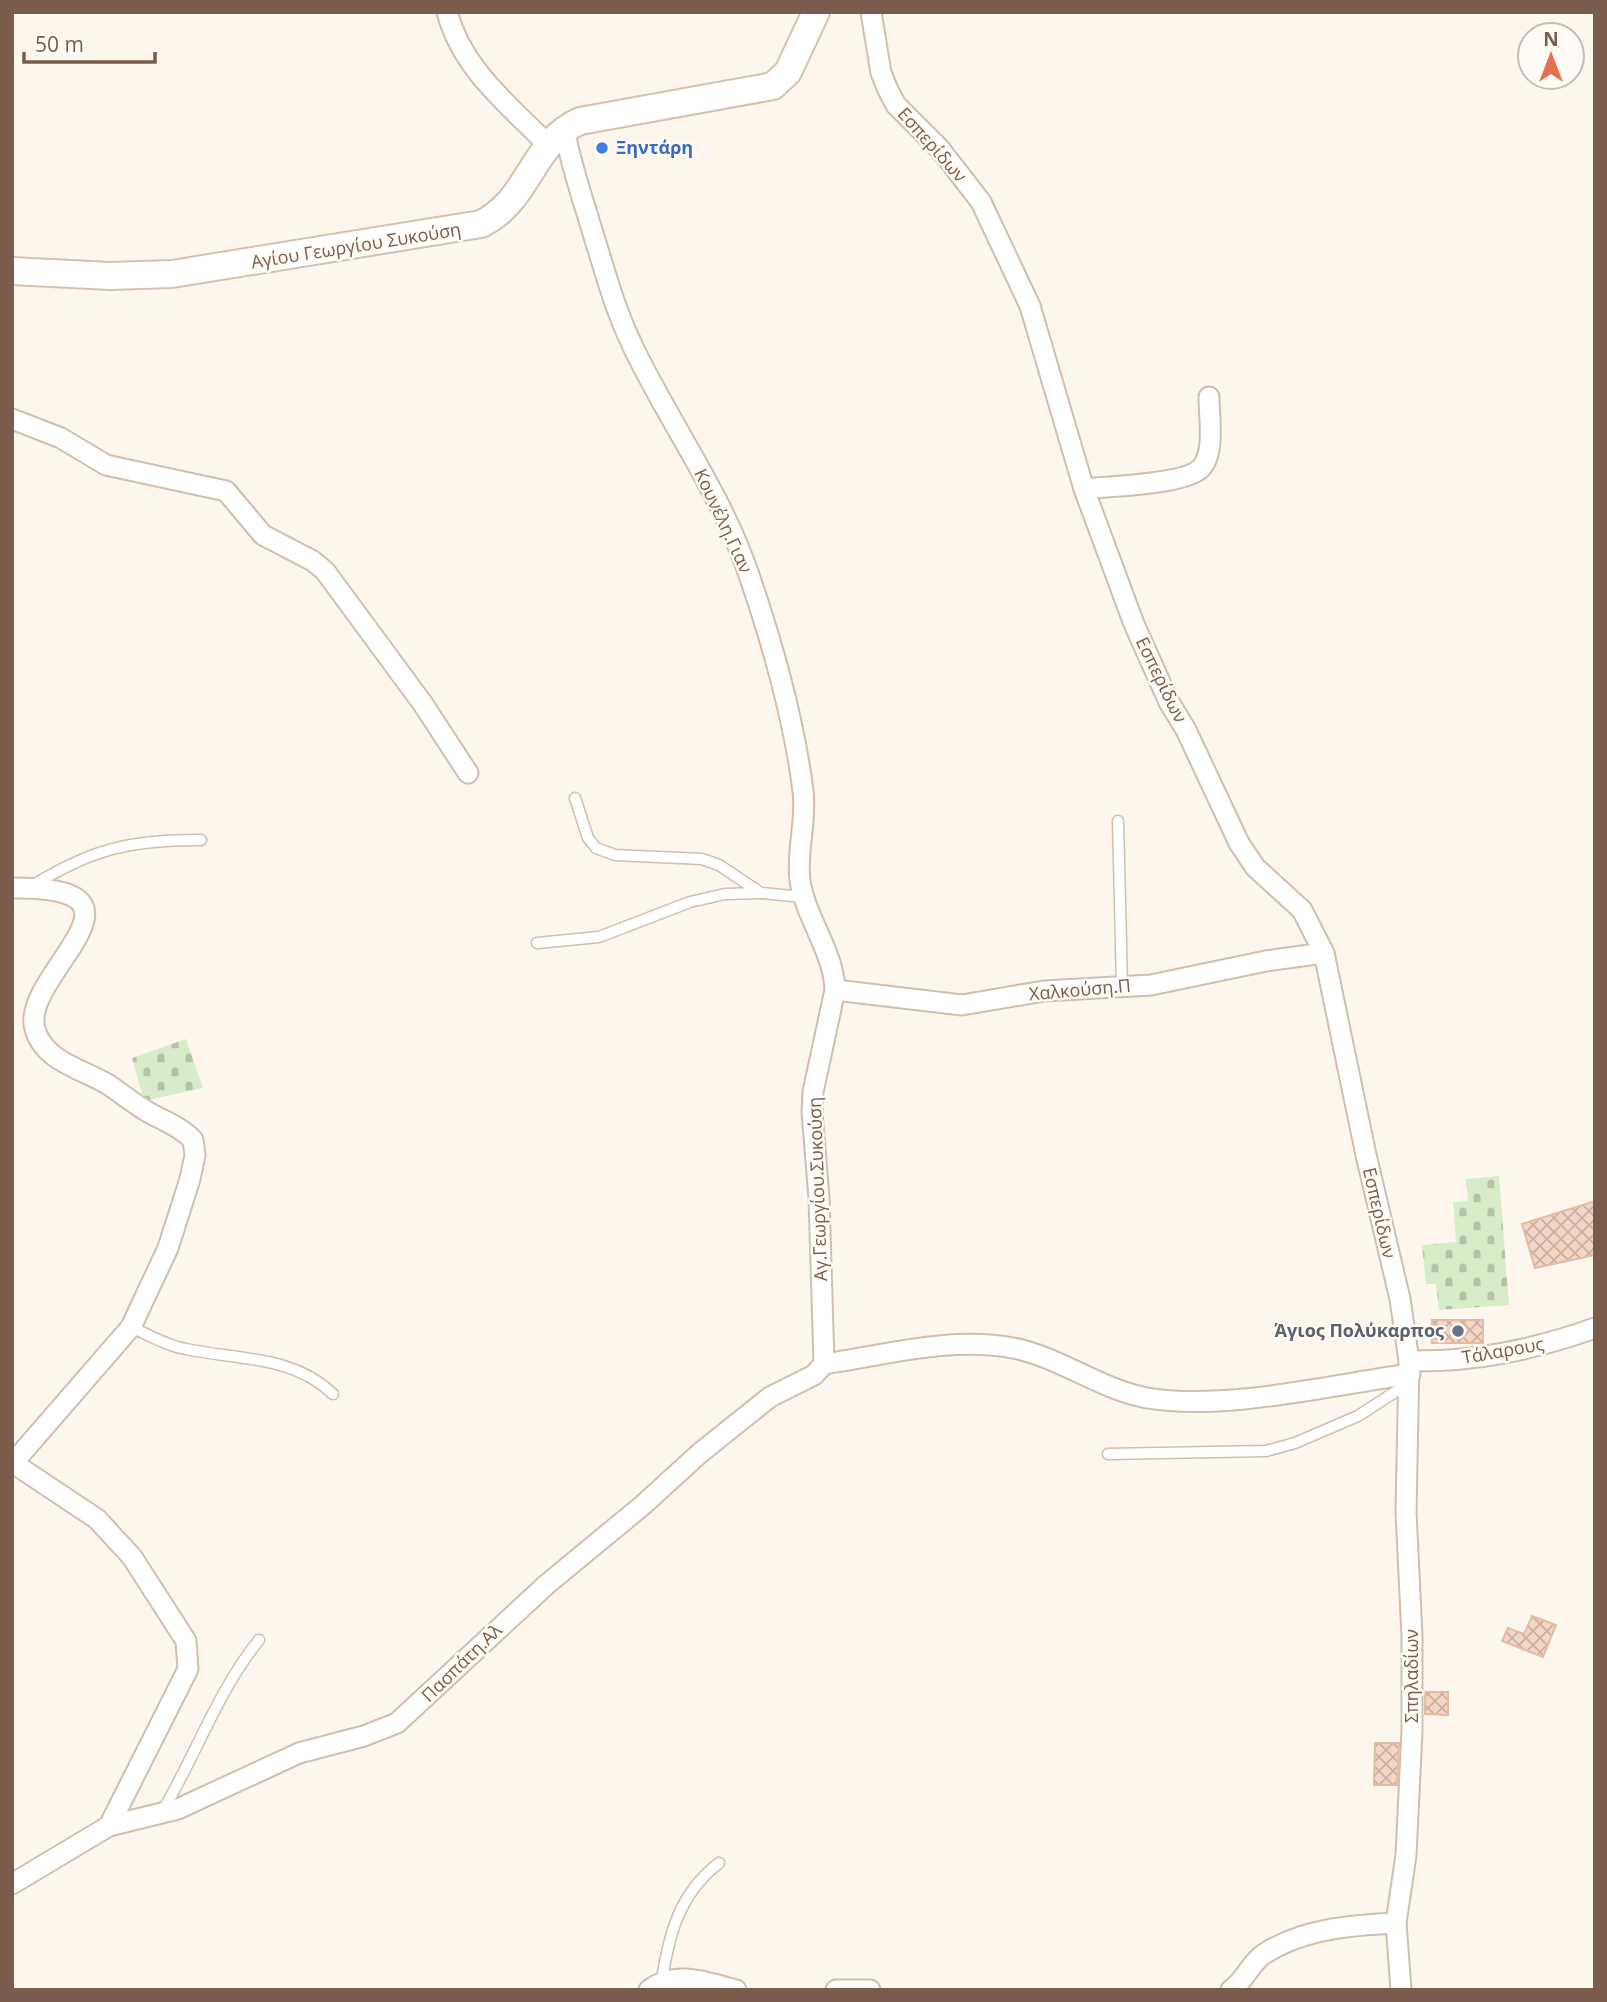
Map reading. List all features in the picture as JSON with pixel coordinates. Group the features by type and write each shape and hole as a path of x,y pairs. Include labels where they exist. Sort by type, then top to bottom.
{"main road":[{"path":"556,136 580,121 773,86 788,72 816,12"},
{"name":"Αγίου Γεωργίου Συκούση","path":"12,271 110,276 172,274 469,228 503,211 516,197 556,136"}],"street":[{"path":"447,12 452,31 477,73 556,136"},
{"name":"Εσπερίδων","path":"871,12 881,73 896,105 940,149 981,202 1012,263 1030,306 1084,489 1133,624 1239,843 1255,867 1302,910 1324,953 1366,1155 1400,1300 1410,1372"},
{"name":"Κουνέλη.Γιαν","path":"556,136 596,240 611,299 635,350 734,536 757,598 788,717 803,792 800,877 803,897 817,931"},
{"path":"1084,489 1166,480 1190,475 1202,468 1209,452 1209,397"},
{"path":"12,419 61,438 106,465 226,491 263,535 313,561 325,571 416,694 468,773"},
{"path":"21,888 58,889 77,898 84,924 66,959 37,998 32,1012 40,1042 60,1060 109,1086 193,1140 195,1155 168,1248 131,1326 13,1463 81,1507 112,1535 132,1557 186,1641 188,1669 109,1826"},
{"name":"Αγ.Γεωργίου.Συκούση","path":"817,931 835,976 835,990 813,1092 812,1112 819,1198 824,1364"},
{"name":"Χαλκούση.Π","path":"835,990 962,1005 1044,991 1151,985 1266,961 1324,953"},
{"name":"Τάλαρους","path":"824,1364 972,1343 1014,1348 1106,1386 1148,1398 1204,1400 1410,1372 1524,1351 1595,1328"},
{"name":"Πασπάτη.Αλ","path":"12,1884 109,1826 160,1815 299,1753 364,1736 397,1723 526,1603 643,1505 700,1453 770,1398 814,1375 824,1364"},
{"name":"Σπηλαδίων","path":"1401,1990 1396,1923 1403,1889 1411,1786 1412,1636 1406,1512 1410,1372"},
{"path":"1231,1990 1262,1955 1279,1945 1318,1933 1359,1925 1396,1923"},
{"path":"655,1985 686,1978 736,1990"},
{"path":"836,1990 870,1990"}],"lane":[{"path":"575,798 589,838 596,848 615,855 702,859 719,865 761,893"},
{"path":"1118,821 1122,986"},
{"path":"21,888 100,850 129,844 201,840"},
{"path":"537,943 598,937 690,902 725,894 761,893 803,897"},
{"path":"131,1326 183,1349 299,1369 318,1380 333,1394"},
{"path":"1108,1454 1266,1451 1295,1443 1358,1416 1410,1372"},
{"path":"160,1815 184,1775 222,1692 258,1640"},
{"path":"655,1985 681,1904 701,1877 719,1863"}],"green space":[{"path":"186,1039 203,1088 144,1101 132,1058"},
{"path":"1499,1176 1509,1305 1439,1310 1436,1284 1426,1284 1422,1245 1456,1242 1453,1202 1468,1201 1466,1179"}],"building":[{"path":"1595,1201 1595,1255 1535,1268 1522,1224"},
{"name":"Άγιος Πολύκαρπος","path":"1432,1320 1483,1320 1483,1343 1432,1343"},
{"path":"1532,1616 1556,1625 1543,1657 1502,1641 1508,1628 1524,1634"},
{"path":"1425,1692 1448,1692 1448,1715 1425,1714"},
{"path":"1375,1743 1399,1743 1397,1785 1374,1785"}],"place":[{"name":"Ξηντάρη","path":"602,148"},
{"name":"Άγιος Πολύκαρπος","path":"1458,1331"}]}
